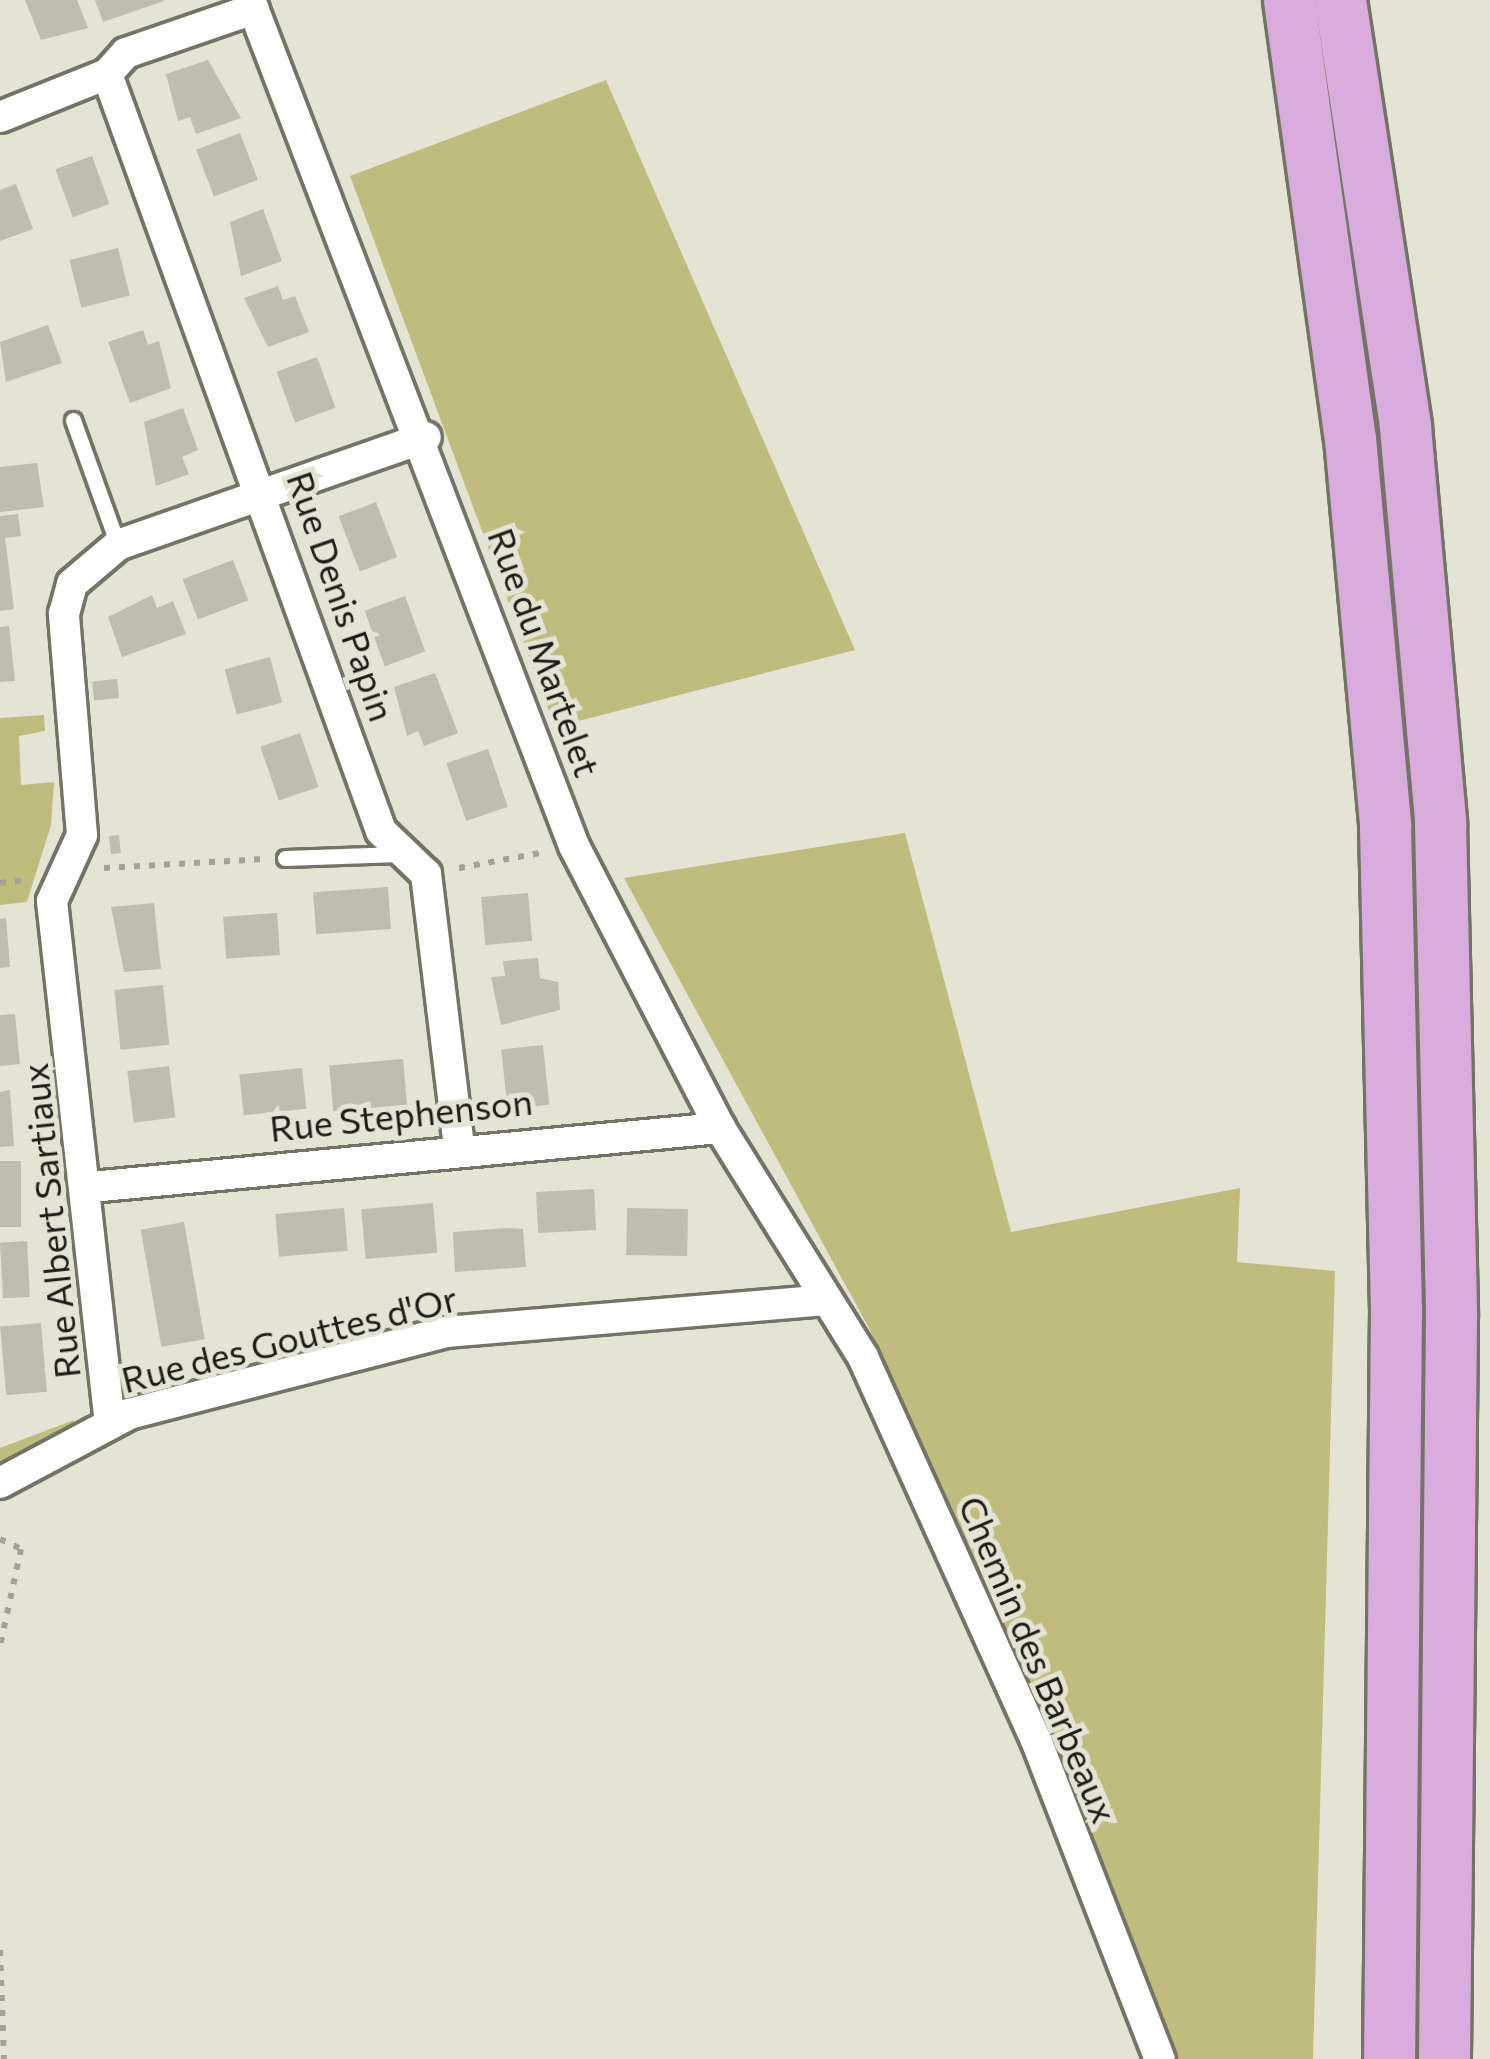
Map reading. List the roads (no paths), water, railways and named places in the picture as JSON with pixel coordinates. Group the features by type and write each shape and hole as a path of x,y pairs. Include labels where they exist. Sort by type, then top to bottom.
{"highway":[{"path":"1289,0 1350,438 1385,826 1396,1309 1389,2059"},
{"path":"1340,0 1405,427 1440,823 1451,1316 1444,2059"}],"street":[{"path":"0,117 107,74 126,53 252,5"},
{"name":"Rue du Martelet","path":"252,5 426,437 574,847 720,1128 826,1300"},
{"name":"Rue Denis Papin","path":"107,74 268,498 381,831 415,864 459,1145"},
{"path":"118,545 268,498 426,437"},
{"name":"Rue Albert Sartiaux","path":"110,1424 91,1187 52,901 82,835 64,614 72,584 118,545"},
{"name":"Rue Stephenson","path":"91,1187 459,1145 720,1128"},
{"name":"Rue des Gouttes d'Or","path":"0,1483 110,1424 446,1332 826,1300"},
{"name":"Chemin des Barbeaux","path":"826,1300 863,1357 1036,1740 1160,2059"}],"lane":[{"path":"73,420 118,545"},
{"path":"285,858 415,864"}]}
